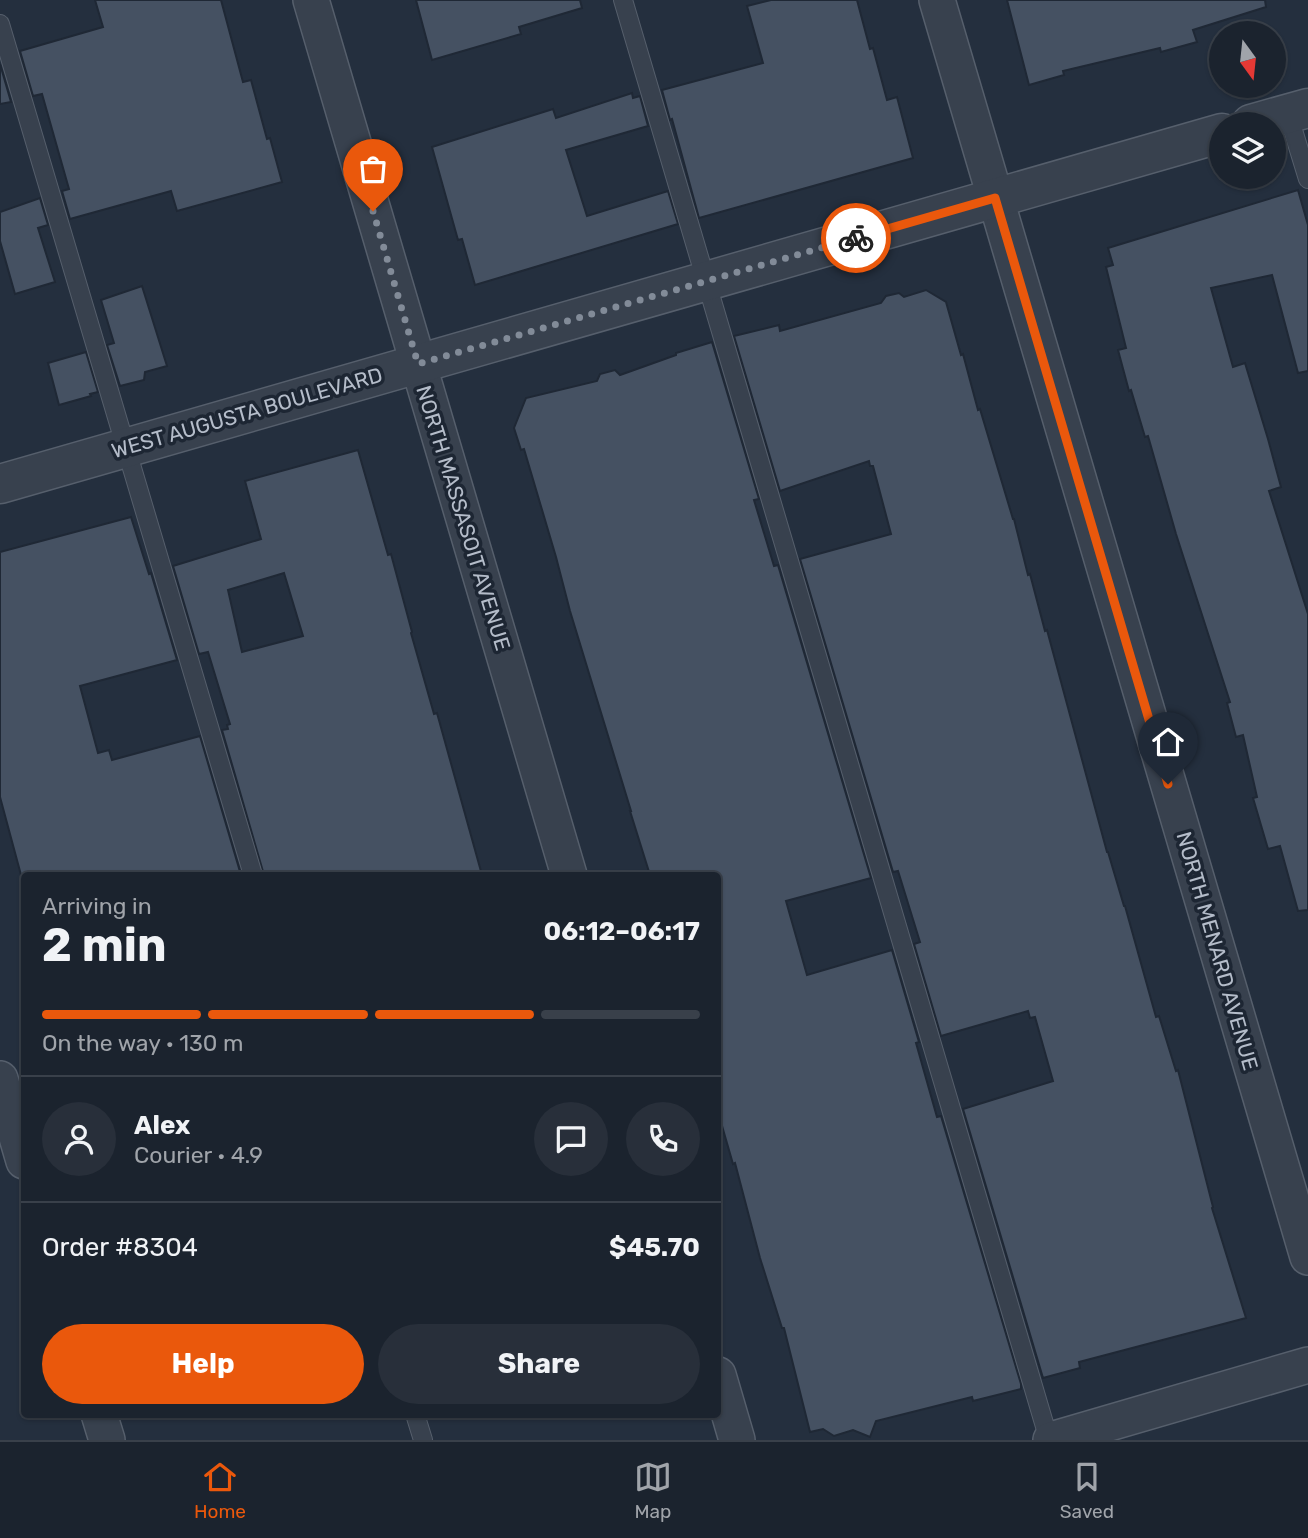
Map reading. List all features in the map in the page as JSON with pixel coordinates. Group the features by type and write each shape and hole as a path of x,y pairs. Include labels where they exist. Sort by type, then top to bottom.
{"street":[{"name":"NORTH MASSASOIT AVENUE","path":"311,0 568,872"},
{"name":"NORTH MENARD AVENUE","path":"937,0 1308,1257"},
{"name":"WEST AUGUSTA BOULEVARD","path":"0,484 1209,137"},
{"path":"0,1079 21,1151"},
{"path":"1050,1440 1308,1365"},
{"path":"721,1385 737,1440"},
{"path":"100,1418 107,1440"}],"lane":[{"path":"623,0 1050,1440"},
{"path":"0,23 252,872"},
{"path":"1298,111 1308,179"},
{"path":"416,1418 422,1440"}],"building":[{"path":"95,0 221,0 243,82 251,80 282,182 177,211 171,191 70,219 62,191 69,189 42,94 33,96 20,51 103,27"},
{"path":"416,0 580,0 582,8 519,27 521,34 432,60"},
{"path":"771,0 857,0 887,100 897,97 913,158 699,218 662,90 763,63 747,6"},
{"path":"1007,0 1265,0 1266,7 1222,21 1209,21 1209,25 1193,30 1197,42 1161,52 1160,48 1063,71 1064,75 1029,85"},
{"path":"0,64 11,102 0,104"},
{"path":"632,93 633,98 640,96 648,126 566,150 587,216 668,191 678,224 475,285 462,239 458,240 432,147 553,109 556,118"},
{"path":"1298,190 1308,225 1308,371 1298,373 1272,275 1211,288 1233,367 1245,363 1268,439 1281,487 1269,491 1308,614 1308,910 1298,911 1280,846 1268,849 1253,798 1257,797 1243,735 1236,737 1227,703 1230,702 1176,534 1148,436 1145,437 1131,390 1129,391 1118,350 1126,348 1106,267 1113,265 1108,248"},
{"path":"40,198 48,225 38,228 55,282 15,294 0,241 0,212"},
{"path":"142,286 167,366 145,372 144,380 120,386 107,345 114,343 101,300"},
{"path":"926,290 946,302 961,355 963,354 1045,631 1047,630 1107,852 1156,1017 1159,1016 1176,1071 1178,1070 1212,1208 1246,1318 1079,1362 1080,1368 1043,1378 963,1109 1053,1081 1035,1017 1030,1018 1028,1011 941,1036 914,944 920,942 898,871 893,872 800,559 891,534 873,466 870,466 869,461 780,491 734,336 779,325 780,331 881,303 886,296 899,293 904,297"},
{"path":"712,342 759,499 754,500 774,566 778,565 871,878 786,901 807,975 892,950 919,1042 916,1043 937,1117 941,1116 1021,1384 1021,1389 973,1401 972,1397 876,1421 870,1437 853,1430 834,1436 823,1429 810,1432 784,1328 760,1258 735,1163 733,1164 721,1122 721,872 649,872 524,449 521,450 514,428 526,398 597,381 600,374 615,370 620,375"},
{"path":"86,352 98,392 59,405 48,363"},
{"path":"358,450 388,555 391,554 411,633 434,714 437,713 481,872 263,872 222,730 228,729 227,725 230,724 208,652 199,654 173,566 261,539 245,481","holes":["284,573 303,636 242,652 228,590"]},
{"path":"131,517 177,660 80,686 98,753 109,750 112,760 200,736 240,872 21,872 21,875 0,797 0,552"}],"way so far":[{"path":"373,211 418,364 856,238"}],"route":[{"path":"856,238 995,198 1168,784"}]}
